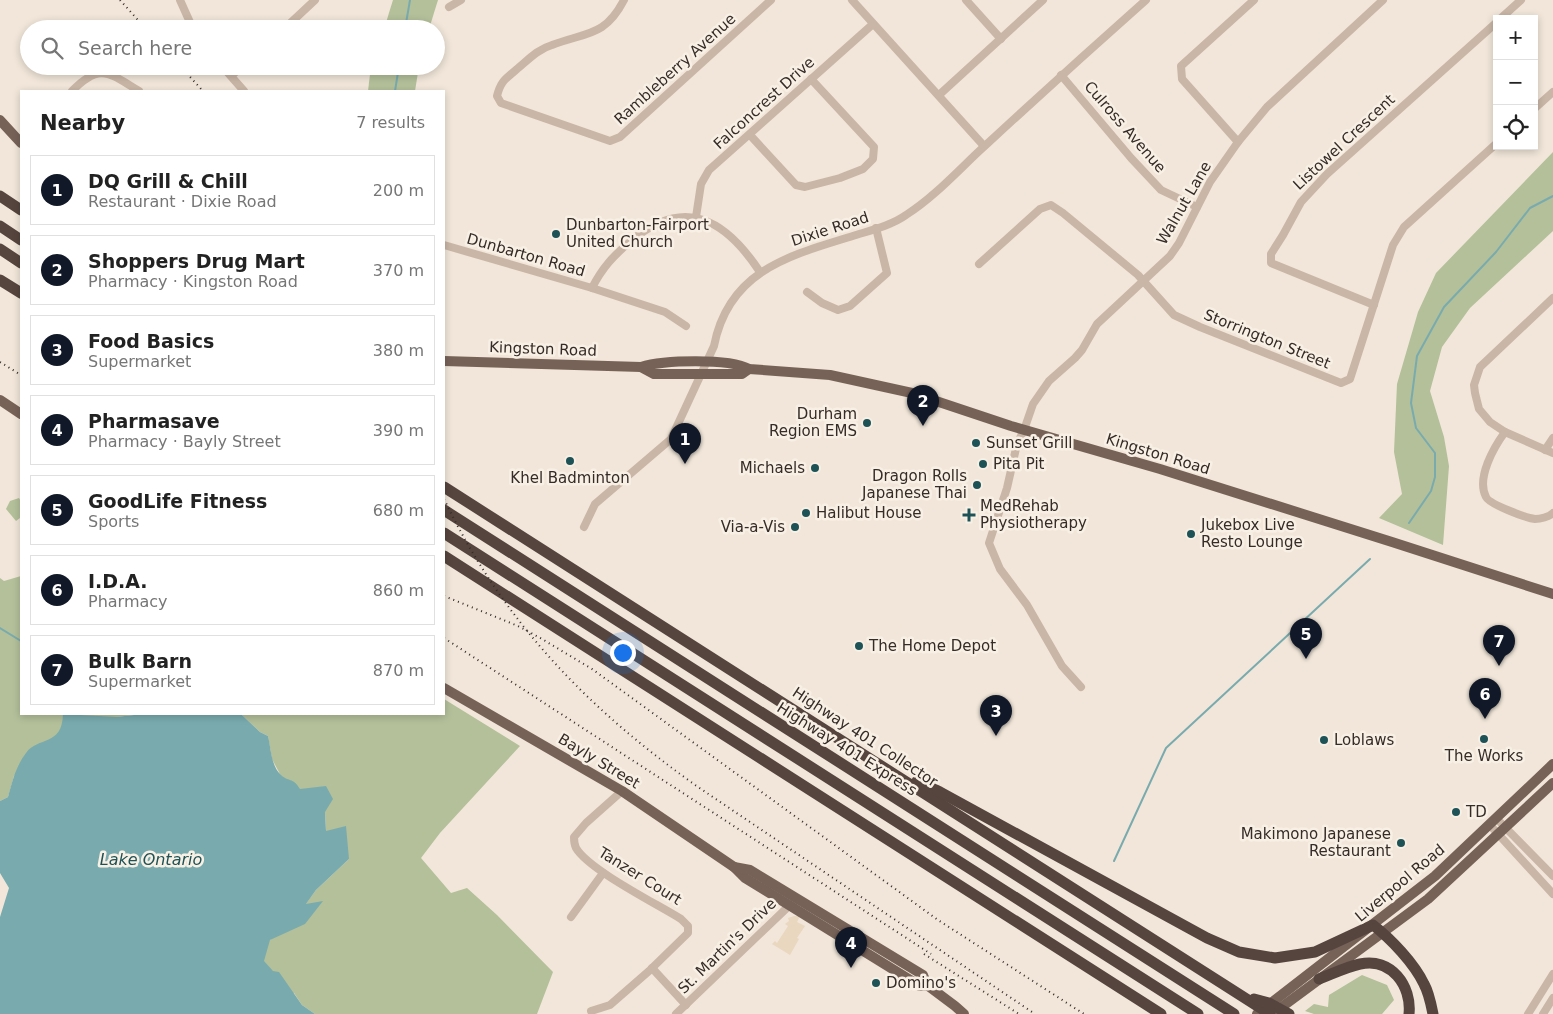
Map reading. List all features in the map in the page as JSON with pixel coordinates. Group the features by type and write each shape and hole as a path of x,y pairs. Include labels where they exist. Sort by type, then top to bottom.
{"highway":[{"path":"0,196 20,209"},
{"path":"0,226 20,239"},
{"path":"0,249 20,262"},
{"path":"0,280 20,292"},
{"name":"Highway 401 Collector","path":"445,488 1271,1014"},
{"name":"Highway 401 Express","path":"445,511 1234,1014"},
{"path":"445,534 1198,1014"},
{"path":"445,557 1161,1014"},
{"path":"862,752 940,792 1207,938 1239,952 1275,958 1314,952 1369,922 1383,933 1424,983 1430,998 1433,1014"},
{"path":"1320,979 1360,964 1374,964 1390,969 1399,978 1408,993 1409,1014"},
{"path":"1238,994 1269,1003 1284,1005"}],"main road":[{"path":"0,120 20,141"},
{"name":"Kingston Road","path":"445,361 641,367 652,364 705,362 740,364 749,369 830,375 868,382 912,392 1024,430 1154,468 1553,594"},
{"name":"Kingston Road","path":"641,367 654,374 742,374 749,369"},
{"path":"0,400 20,413"},
{"name":"Bayly Street","path":"445,689 622,791 734,867 745,878 793,901 920,986 927,985 964,1014"},
{"name":"Liverpool Road","path":"1257,1014 1284,1005 1369,922 1435,876 1553,764"},
{"name":"Liverpool Road","path":"1271,1014 1428,899 1553,783"}],"street":[{"path":"180,0 189,20"},
{"path":"294,20 315,0"},
{"path":"449,7 461,0"},
{"name":"Rambleberry Avenue","path":"624,0 616,15 594,33 550,45 536,53 500,84 497,96 501,103 610,141 620,137 771,0"},
{"path":"852,0 984,146"},
{"path":"966,0 1001,39"},
{"path":"939,95 1043,0"},
{"name":"Dixie Road","path":"584,527 595,504 671,439 714,346 717,330 736,295 760,272 795,254 904,217 933,195 984,146 1146,0"},
{"path":"1238,142 1182,79 1181,66 1254,0"},
{"name":"Walnut Lane","path":"1080,687 1062,666 1027,605 1000,569 989,543 1007,488 1017,444 1033,404 1049,381 1082,350 1096,324 1144,282 1170,256 1179,243 1210,182 1238,142 1267,107 1384,0"},
{"path":"1504,15 1521,0"},
{"name":"Falconcrest Drive","path":"696,217 700,184 709,170 873,24"},
{"name":"Listowel Crescent","path":"1374,305 1271,263 1271,254 1301,202 1327,174 1493,26"},
{"path":"73,90 81,81 92,75"},
{"path":"112,75 137,90"},
{"path":"232,76 243,90"},
{"name":"Culross Avenue","path":"1061,76 1161,190 1197,207"},
{"path":"750,135 796,185 805,188 863,169 873,159 874,146 811,79"},
{"path":"1538,105 1553,92"},
{"name":"Storrington Street","path":"979,264 1040,209 1051,205 1130,269 1174,315 1200,328 1341,383 1350,379 1393,245 1404,227 1493,147"},
{"path":"696,217 718,227 731,238 760,272"},
{"name":"Dunbarton Road","path":"445,245 592,288 609,260 647,229 663,220 696,217"},
{"path":"807,292 822,303 838,310 850,306 887,273 876,228"},
{"path":"592,288 665,312 686,326"},
{"path":"1553,298 1480,367 1474,385 1479,409 1490,422 1505,432 1553,453"},
{"path":"1505,432 1492,451 1483,478 1486,497 1495,505 1535,519 1553,514"},
{"path":"1545,450 1553,438"},
{"name":"Tanzer Court","path":"591,1011 610,1005 688,933 688,926 681,919 603,872 574,846 574,837 586,823 622,791"},
{"path":"1493,821 1553,876"},
{"path":"1502,830 1553,894"},
{"path":"571,917 603,872"},
{"name":"St. Martin's Drive","path":"676,1014 793,901"},
{"path":"652,968 686,1005"},
{"path":"1528,1014 1553,974"},
{"path":"1543,1014 1553,998"}],"green space":[{"path":"393,0 438,0 432,20 387,20"},
{"path":"370,75 418,75 415,90 368,90"},
{"path":"1553,152 1553,231 1470,308 1442,347 1430,391 1444,437 1449,466 1443,545 1379,518 1402,494 1394,452 1397,384 1418,312 1436,273"},
{"path":"19,498 20,500 20,518 16,521 6,509 10,501"},
{"path":"20,576 20,715 134,715 103,717 14,776 8,797 0,801 0,578 4,581"},
{"path":"445,700 520,746 440,833 421,858 451,893 467,888 497,915 553,972 537,1014 315,1014 302,1005 294,993 62,1014 270,940 305,905 316,890 349,859 326,831 325,812 304,802 281,776 272,759 268,736 260,732 242,715 445,715"},
{"path":"1362,975 1387,985 1394,1000 1382,1014 1314,1014 1305,1011 1314,1004 1328,1007 1329,995"}],"shaded area":[{"path":"800,916 797,922 805,926 797,938 799,939 790,955 772,944 775,941 777,943 788,926 785,924 789,921 788,918"}],"water":[{"name":"Lake Ontario","path":"63,715 116,717 134,715 242,715 260,732 268,736 273,762 281,775 293,781 300,789 326,786 333,799 325,812 326,831 346,826 349,859 316,890 306,904 323,901 305,924 270,940 264,961 273,971 279,972 302,1005 315,1014 0,1014 0,917 9,888 0,873 0,801 8,797 17,769 26,753 37,744 54,736 62,724"}],"waterway":[{"path":"407,20 410,0"},
{"path":"395,90 398,75"},
{"path":"1409,523 1431,491 1435,477 1435,453 1416,428 1411,403 1417,356 1444,307 1496,252 1530,208 1553,196"},
{"path":"1114,861 1166,748 1370,559"},
{"path":"0,628 20,640"}],"railway":[{"path":"120,0 138,20"},
{"path":"188,75 202,90"},
{"path":"0,362 20,374"},
{"path":"445,501 467,543 493,585 521,624 552,660 620,726 698,787 1035,1014"},
{"path":"445,596 518,626 592,669 938,920 1084,1014"},
{"path":"445,639 931,954"},
{"path":"924,954 1019,1014"}],"place":[{"name":"Dunbarton-Fairport United Church","path":"556,234"},
{"name":"Durham Region EMS","path":"867,423"},
{"name":"Shoppers Drug Mart","path":"923,426"},
{"name":"Sunset Grill","path":"976,443"},
{"name":"Khel Badminton","path":"570,461"},
{"name":"DQ Grill & Chill","path":"685,464"},
{"name":"Pita Pit","path":"983,464"},
{"name":"Michaels","path":"815,468"},
{"name":"Dragon Rolls Japanese Thai","path":"977,485"},
{"name":"Halibut House","path":"806,513"},
{"name":"MedRehab Physiotherapy","path":"969,515"},
{"name":"Via-a-Vis","path":"795,527"},
{"name":"Jukebox Live Resto Lounge","path":"1191,534"},
{"name":"The Home Depot","path":"859,646"},
{"name":"GoodLife Fitness","path":"1306,659"},
{"name":"Bulk Barn","path":"1499,666"},
{"name":"I.D.A.","path":"1485,719"},
{"name":"Food Basics","path":"996,736"},
{"name":"The Works","path":"1484,739"},
{"name":"Loblaws","path":"1324,740"},
{"name":"TD","path":"1456,812"},
{"name":"Makimono Japanese Restaurant","path":"1401,843"},
{"name":"Pharmasave","path":"851,968"},
{"name":"Domino's","path":"876,983"}]}
